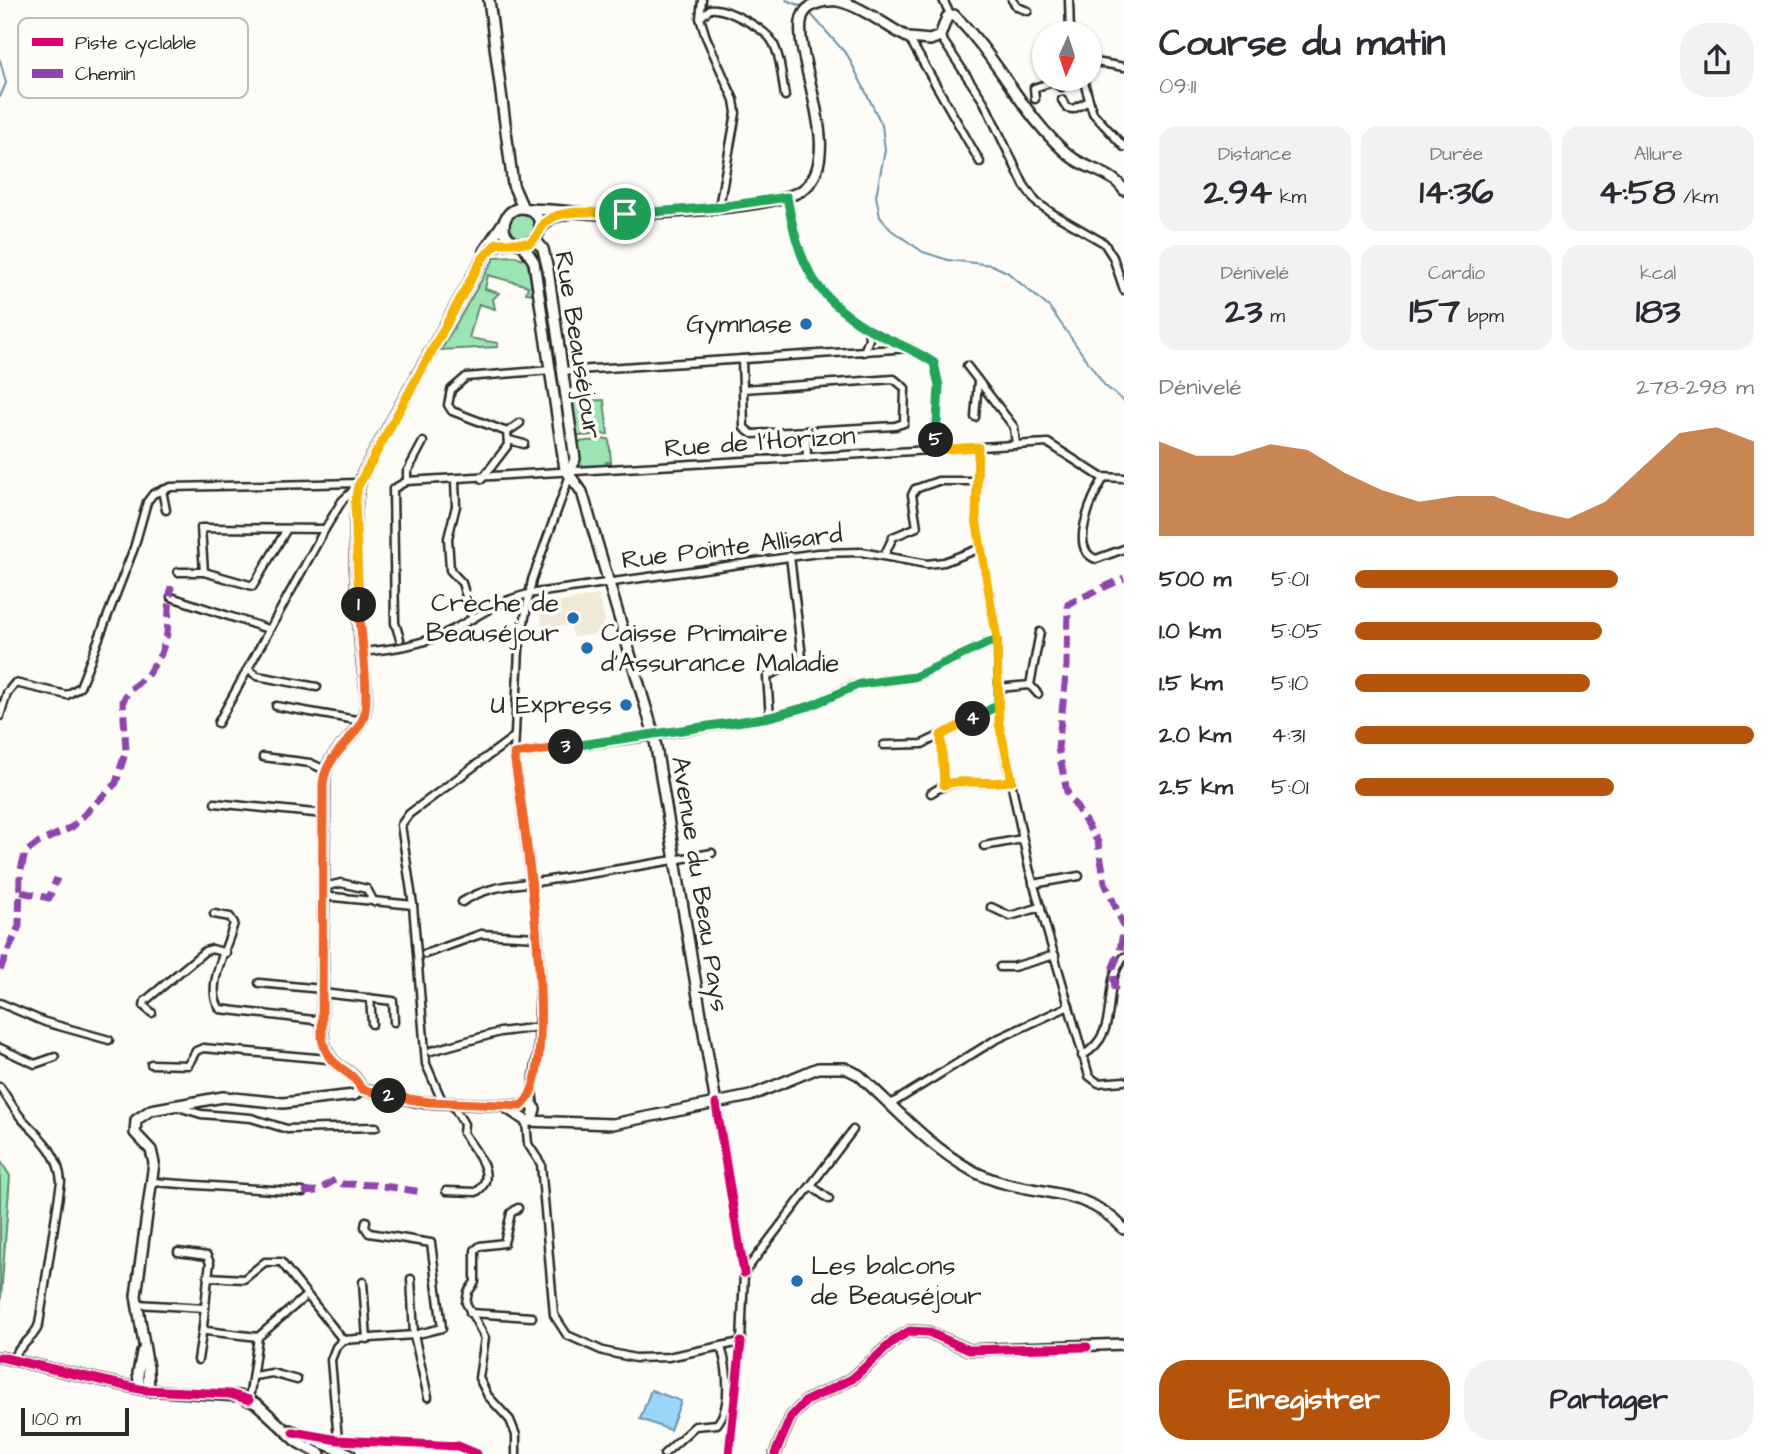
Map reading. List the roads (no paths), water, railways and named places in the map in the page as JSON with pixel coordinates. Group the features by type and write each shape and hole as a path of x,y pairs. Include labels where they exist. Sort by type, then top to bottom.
{"street":[{"path":"489,0 513,185 504,232 512,242"},
{"path":"702,0 700,18 734,100 736,113 719,207"},
{"path":"943,0 950,14 978,40 1057,143 1078,162 1115,180 1124,190"},
{"path":"1012,0 1017,7 1028,11"},
{"path":"1069,0 1070,21"},
{"path":"482,259 487,242 506,217 525,208 625,214 719,207 787,197 799,192 809,183 818,155 818,113 801,26 805,12 820,1 841,2 873,16 909,38 930,40 940,36 950,14"},
{"path":"700,18 710,9 726,9 768,37 775,49 785,96"},
{"path":"940,36 984,102 1024,185 1036,202 1104,243 1113,257 1124,290"},
{"path":"909,38 980,162"},
{"path":"1102,63 1124,67"},
{"path":"1034,91 1035,99"},
{"path":"1086,91 1093,113 1124,147"},
{"path":"1062,100 1067,108 1073,110 1089,101"},
{"path":"513,185 525,208 536,214 540,229"},
{"path":"787,197 800,258 821,290 868,328 934,363 938,373 935,450"},
{"path":"328,1059 322,1038 325,770 332,757 362,721 367,701 361,652 355,502 359,485 491,246 512,242 523,245 535,239 551,218 575,212"},
{"name":"Rue Beauséjour","path":"523,245 534,261 565,469 570,473 576,459 548,270 543,249 535,239"},
{"path":"864,352 869,339 868,328"},
{"path":"562,371 910,348"},
{"path":"742,359 744,424 748,432 757,435 900,425 906,414 905,388 898,381 887,379 743,389"},
{"path":"967,366 1014,427 1016,445"},
{"path":"524,444 450,409 448,397 456,384 475,376 551,370"},
{"path":"975,417 978,382"},
{"path":"482,479 505,450 508,436 520,423"},
{"path":"806,431 807,458"},
{"path":"400,639 395,623 393,489 407,481 407,472 423,442"},
{"name":"Rue de l'Horizon","path":"407,481 455,481 1053,444 1104,478"},
{"path":"978,447 976,519 997,639 999,724 1022,839 1089,1076 1098,1083 1124,1081"},
{"path":"570,473 528,594 519,649 514,737 538,937 539,1027 527,1111 528,1144 541,1164 554,1315 567,1335 603,1351 635,1358 668,1357 741,1342 744,1273 853,1130"},
{"name":"Avenue du Beau Pays","path":"570,473 582,492 654,736 716,1104"},
{"path":"1124,478 1104,478 1088,508 1084,531 1088,551 1096,559 1124,549"},
{"path":"455,481 456,506 448,538 450,570 462,583 472,617"},
{"path":"884,556 893,537 917,527 912,495 915,489 928,483 976,481"},
{"path":"0,716 7,693 15,683 67,695 80,688 134,548 146,502 162,490 170,487 359,485"},
{"path":"218,723 341,501 359,485"},
{"path":"162,490 166,510"},
{"path":"204,572 201,528 325,529"},
{"path":"178,572 204,572 253,586 287,529"},
{"name":"Rue Pointe Allisard","path":"361,652 405,648 450,631 497,603 528,594 790,556 851,551 918,563 936,563 981,548"},
{"path":"770,717 769,674 801,659 790,556"},
{"path":"171,597 268,629"},
{"path":"1030,685 1040,632"},
{"path":"514,754 654,736 770,717 810,706 860,684 914,677 997,639"},
{"path":"248,669 257,676 317,687"},
{"path":"999,688 1030,685"},
{"path":"1030,685 1038,694"},
{"path":"884,745 922,744 998,705"},
{"path":"276,706 362,721"},
{"path":"941,735 944,785"},
{"path":"446,1191 476,1192 484,1182 484,1163 463,1133 464,1124 447,1103 426,1064 413,905 401,832 404,819 514,737"},
{"path":"263,757 310,763 325,770"},
{"path":"931,793 956,782 985,785 1012,780"},
{"path":"215,803 324,814"},
{"path":"984,846 1022,839"},
{"path":"462,902 486,888 712,853"},
{"path":"1033,884 1079,876"},
{"path":"324,891 341,883 367,889 374,902"},
{"path":"324,891 374,902 413,905"},
{"path":"991,907 1010,916 1041,907"},
{"path":"214,914 233,919 215,990 216,1003 220,1009 322,1021"},
{"path":"425,954 481,934 538,937"},
{"path":"152,1013 144,1006 145,1001 205,951 212,949 226,953"},
{"path":"1000,967 1013,967 1055,956"},
{"path":"1119,1007 1115,973 1124,957"},
{"path":"259,983 393,1001 394,1022"},
{"path":"370,998 372,1024"},
{"path":"0,1003 25,1011 44,1023 109,1040"},
{"path":"891,1104 979,1049 1069,1006"},
{"path":"1082,1056 1100,1047 1116,1022"},
{"path":"431,1051 500,1032 539,1027"},
{"path":"0,1048 35,1064 55,1058"},
{"path":"150,1063 188,1065 197,1051 203,1048 328,1059 357,1082 361,1089 411,1100 504,1106 565,1121 624,1123 750,1096 804,1073 831,1067 859,1075 934,1144 974,1172 1001,1183 1071,1195 1093,1203 1109,1213 1124,1228"},
{"path":"0,1087 22,1119 50,1148 60,1171 61,1182 39,1324 34,1335 15,1351 12,1360"},
{"path":"145,1390 142,1340 136,1304 138,1266 152,1182 153,1153 135,1133 136,1120 151,1110 223,1097 291,1103 354,1095 361,1089"},
{"path":"177,1106 201,1114 251,1118 287,1129 376,1127"},
{"path":"152,1182 303,1192"},
{"path":"811,1186 829,1199"},
{"path":"516,1454 516,1435 510,1420 481,1384 479,1369 485,1338 470,1313 466,1296 475,1282 475,1250 480,1246 504,1242 511,1213 518,1208"},
{"path":"338,1440 331,1360 336,1347 344,1340 439,1331 444,1324 434,1275 433,1248 426,1240 369,1233 365,1227 366,1221"},
{"path":"178,1251 207,1256 210,1263 198,1360"},
{"path":"208,1277 244,1279 265,1262 278,1261 344,1340"},
{"path":"411,1279 414,1335 428,1397"},
{"path":"363,1282 367,1339"},
{"path":"203,1327 212,1334 258,1337 307,1296"},
{"path":"136,1304 205,1308"},
{"path":"470,1313 532,1317"},
{"path":"775,1454 791,1417 806,1401 852,1379 896,1339 910,1331 928,1332 969,1350 1124,1344"},
{"path":"249,1400 258,1337"},
{"path":"142,1340 138,1374 145,1390"},
{"path":"664,1454 695,1426 717,1424 723,1417 727,1365 721,1347"},
{"path":"1087,1347 1124,1351"},
{"path":"0,1357 145,1390 223,1393 249,1400 293,1432 350,1454"},
{"path":"119,1382 131,1381 138,1374"},
{"path":"254,1376 285,1374 297,1380"},
{"path":"283,1426 299,1443 320,1454"},
{"path":"293,1432 338,1440 458,1446 477,1454"}],"water":[{"path":"651,1390 681,1401 670,1430 640,1419"}],"waterway":[{"path":"786,0 804,7"},
{"path":"810,13 848,56 882,125 885,150 876,196 880,217 891,230 923,252 948,260 992,265 1007,272 1050,308 1105,386 1124,401"},
{"path":"0,60 6,83 0,97"}],"place":[{"name":"Gymnase","path":"806,324"},
{"name":"Crèche de Beauséjour","path":"573,618"},
{"name":"Caisse Primaire d'Assurance Maladie","path":"587,648"},
{"name":"U Express","path":"626,705"},
{"name":"Les balcons de Beauséjour","path":"797,1281"}]}
